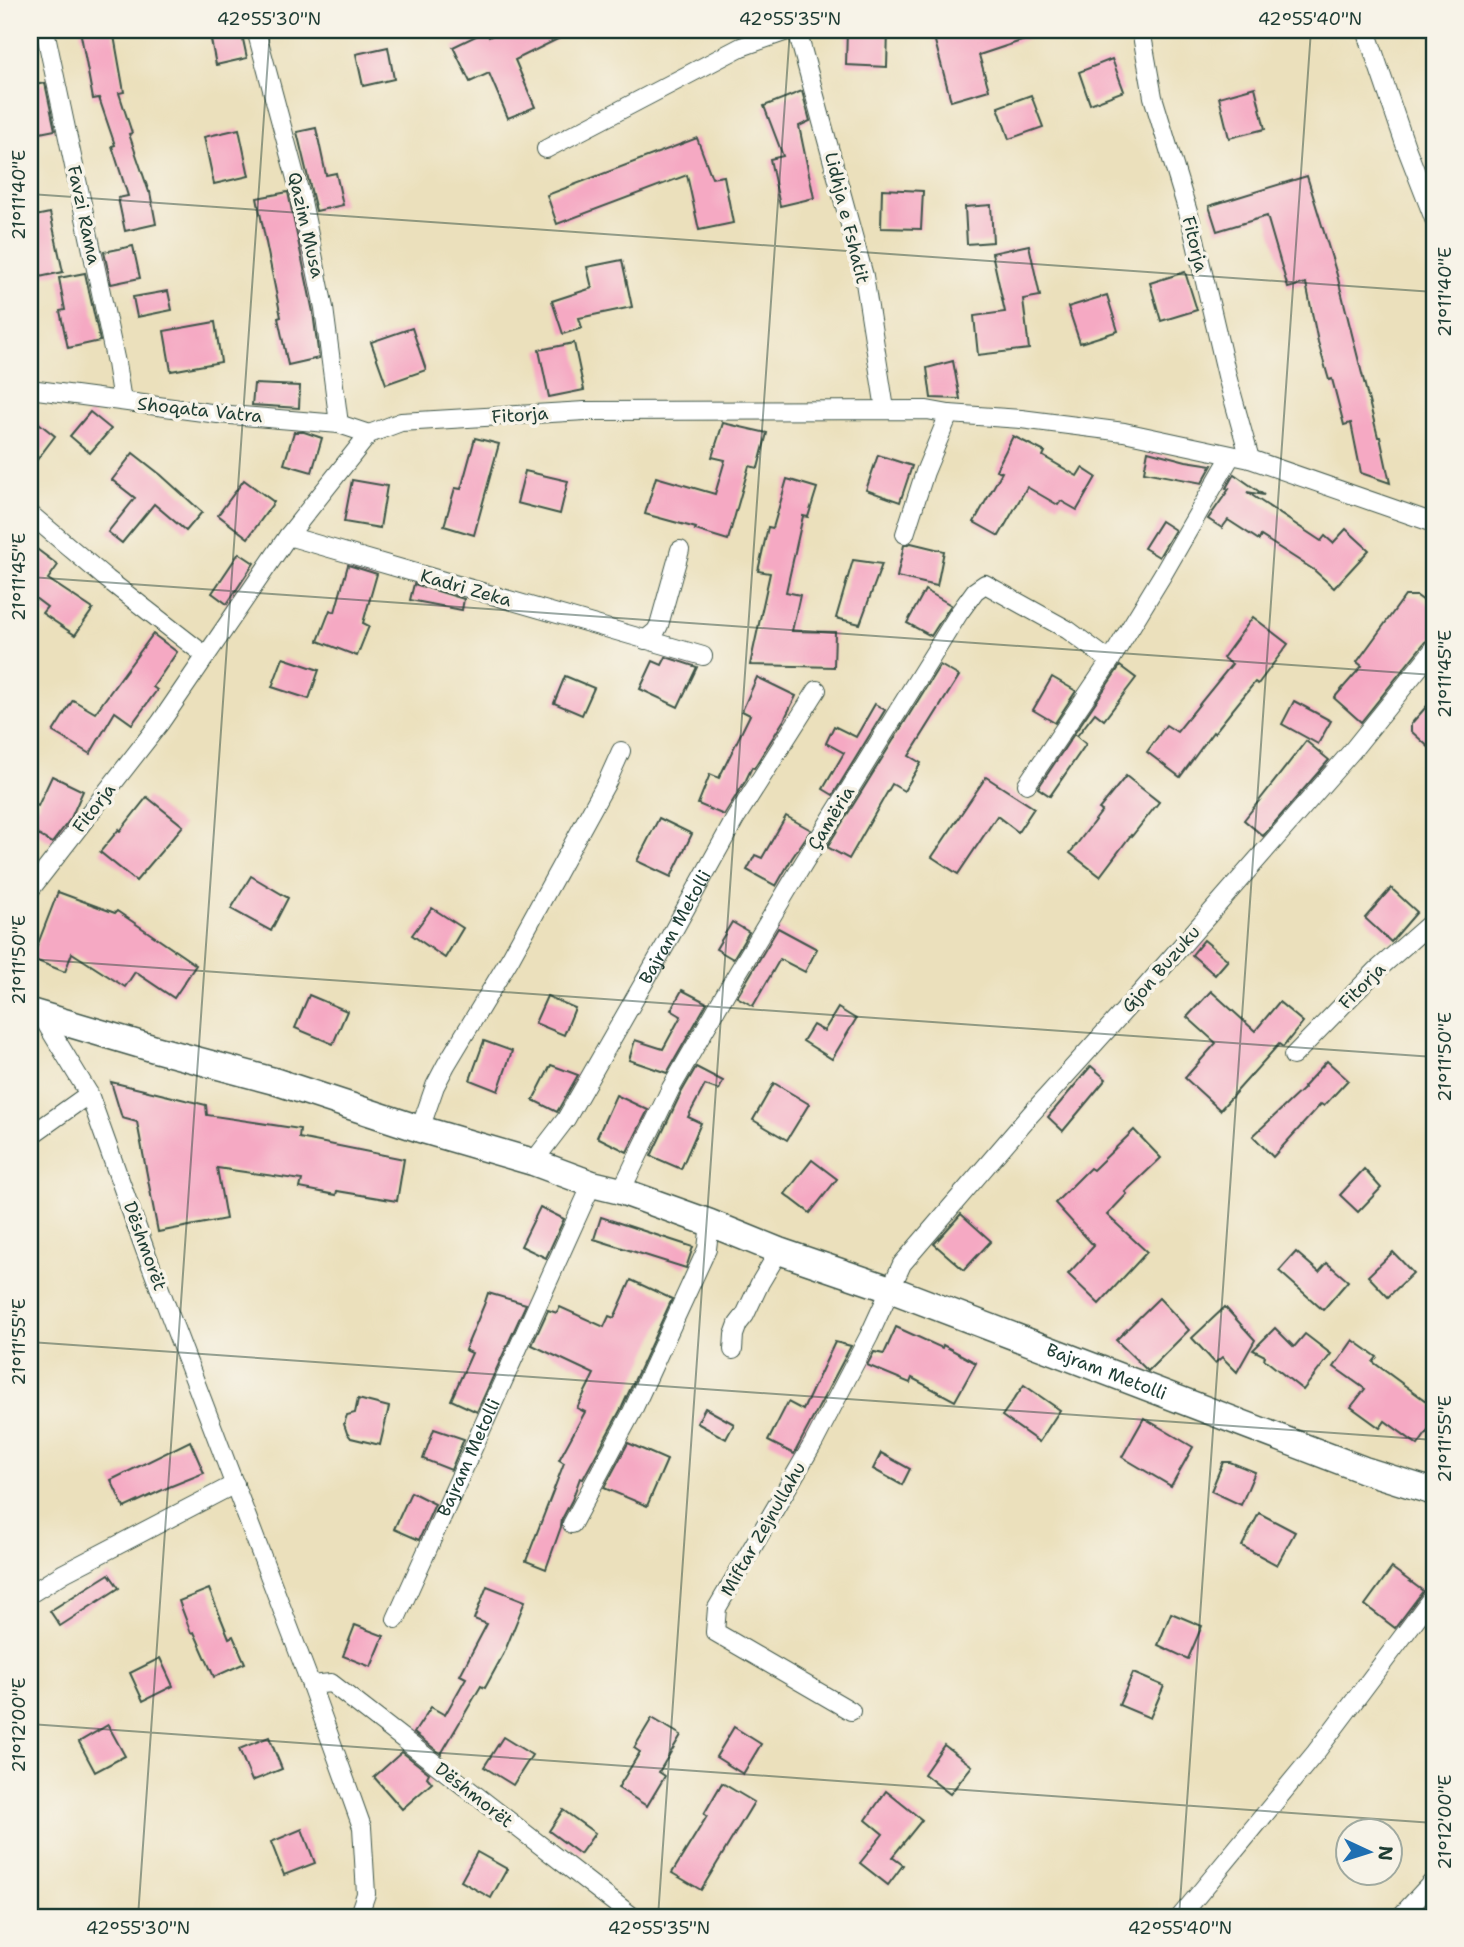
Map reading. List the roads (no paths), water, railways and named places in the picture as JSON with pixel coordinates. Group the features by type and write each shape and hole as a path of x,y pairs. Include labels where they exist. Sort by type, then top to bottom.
{"main road":[{"name":"Bajram Metolli","path":"35,1014 274,1081 621,1191 779,1251 890,1289 1364,1470 1434,1492"}],"street":[{"name":"Favzi Rama","path":"45,30 116,363 121,401"},
{"name":"Qazim Musa","path":"256,30 302,201 324,308 339,424"},
{"path":"546,149 741,47 790,30"},
{"name":"Lidhja e Fshatit","path":"797,30 864,276 885,409"},
{"name":"Fitorja","path":"1141,30 1153,97 1191,222 1228,380 1250,459"},
{"path":"1366,30 1434,219"},
{"name":"Shoqata Vatra","path":"30,390 218,414 339,424 369,434"},
{"name":"Fitorja","path":"30,890 160,723 288,536 369,434 401,422 585,411 885,409 1021,419 1124,432 1250,459 1434,523"},
{"path":"905,534 925,472 949,414"},
{"path":"1027,784 1110,661 1231,456"},
{"path":"30,514 107,579 206,656"},
{"name":"Kadri Zeka","path":"288,536 704,656"},
{"path":"645,640 659,625 680,550"},
{"name":"Çamëria","path":"621,1191 671,1088 770,918 895,714 975,591 985,584 1068,630 1110,661"},
{"name":"Gjon Buzuku","path":"890,1289 902,1264 1352,751 1434,649"},
{"name":"Bajram Metolli","path":"533,1162 566,1119 735,819 817,690"},
{"path":"420,1129 435,1086 446,1065 511,957 607,782 621,751"},
{"name":"Fitorja","path":"1293,1056 1377,970 1434,920"},
{"name":"Dëshmorët","path":"35,1014 89,1094 362,1827 366,1894 358,1917"},
{"path":"30,1136 89,1094"},
{"name":"Bajram Metolli","path":"396,1619 592,1184"},
{"path":"572,1524 632,1412 707,1249 710,1223"},
{"path":"733,1350 738,1324 746,1315 760,1283 779,1251"},
{"name":"Miftar Zejnullahu","path":"851,1711 715,1632 718,1608 814,1442 869,1336 890,1289"},
{"path":"30,1594 64,1573 235,1484"},
{"path":"1180,1917 1317,1752 1434,1595"},
{"name":"Dëshmorët","path":"311,1685 331,1683 633,1917"},
{"path":"1399,1917 1434,1880"}]}
